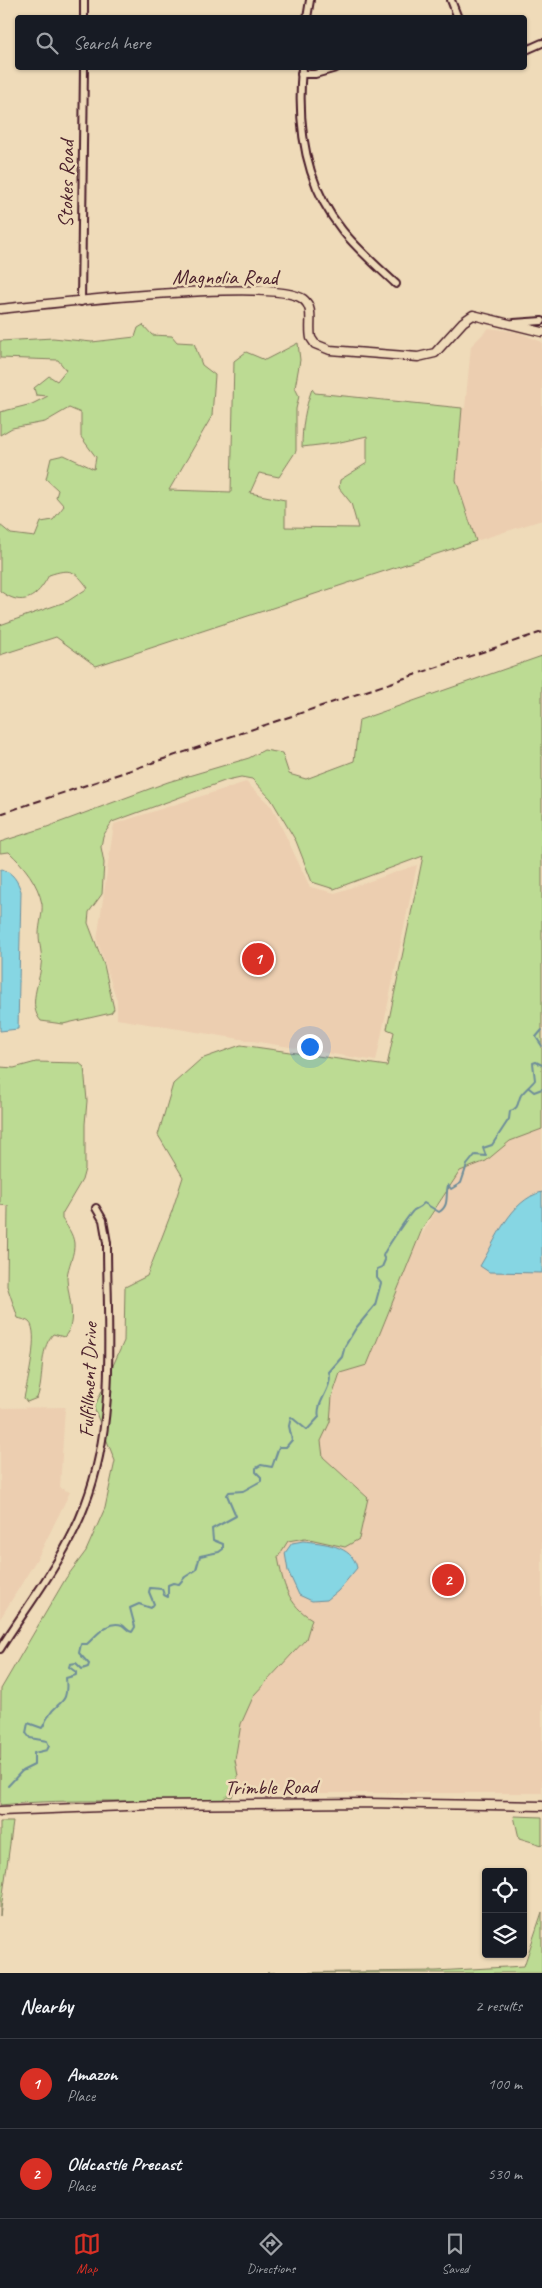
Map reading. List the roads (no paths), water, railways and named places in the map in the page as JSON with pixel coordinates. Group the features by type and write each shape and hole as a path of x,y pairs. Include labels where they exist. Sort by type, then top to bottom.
{"street":[{"path":"84,0 84,15"},
{"path":"308,15 310,0"},
{"path":"451,0 457,15"},
{"path":"527,50 542,42"},
{"name":"Stokes Road","path":"81,302 84,70"},
{"path":"329,70 315,74 302,71 299,101 302,140 307,162 322,199 341,230 396,284"},
{"name":"Magnolia Road","path":"0,309 210,291 282,292 297,295 304,300 309,307 311,338 323,349 418,357 435,353 463,322 473,315 513,323 542,332"},
{"path":"513,323 542,321"},
{"name":"Fulfillment Drive","path":"0,1649 62,1553 85,1506 102,1444 108,1398 107,1243 103,1220 96,1208"},
{"name":"Trimble Road","path":"0,1811 152,1806 366,1803 542,1806"}],"water":[{"path":"2,869 14,877 21,891 18,1029 0,1031 0,870"},
{"path":"542,1192 542,1273 489,1272 480,1266 498,1233 513,1212 531,1196"},
{"path":"303,1541 336,1547 350,1554 354,1560 357,1568 338,1591 327,1600 312,1601 299,1595 288,1571 285,1553 292,1543"}],"waterway":[{"path":"542,1030 536,1037 542,1046"},
{"path":"8,1786 22,1771 34,1765 34,1753 47,1750 49,1746 47,1741 30,1738 26,1733 28,1723 42,1728 52,1711 62,1702 66,1694 66,1678 76,1675 76,1672 69,1667 70,1664 76,1663 82,1669 88,1667 89,1664 79,1653 81,1644 87,1644 102,1630 111,1625 122,1625 132,1632 135,1627 130,1608 139,1604 151,1608 154,1604 149,1592 150,1588 162,1589 164,1595 168,1597 168,1585 173,1583 179,1584 185,1577 196,1570 200,1556 219,1552 223,1549 223,1544 213,1540 212,1529 236,1516 227,1495 229,1492 243,1491 261,1481 256,1468 261,1465 272,1467 279,1447 286,1447 292,1440 289,1426 291,1417 307,1430 319,1417 318,1411 329,1384 329,1372 342,1357 345,1346 356,1328 375,1305 381,1283 377,1278 377,1269 382,1267 385,1260 384,1253 392,1240 414,1210 424,1203 439,1212 445,1206 448,1185 451,1189 461,1183 467,1165 475,1155 486,1156 483,1148 492,1145 509,1119 510,1111 517,1106 521,1095 535,1080 533,1063 536,1062 542,1065"},
{"path":"529,1088 534,1092 542,1089"}],"railway":[{"path":"0,814 542,632"}],"place":[{"name":"Amazon","path":"258,959"},
{"name":"Oldcastle Precast","path":"448,1580"}]}
